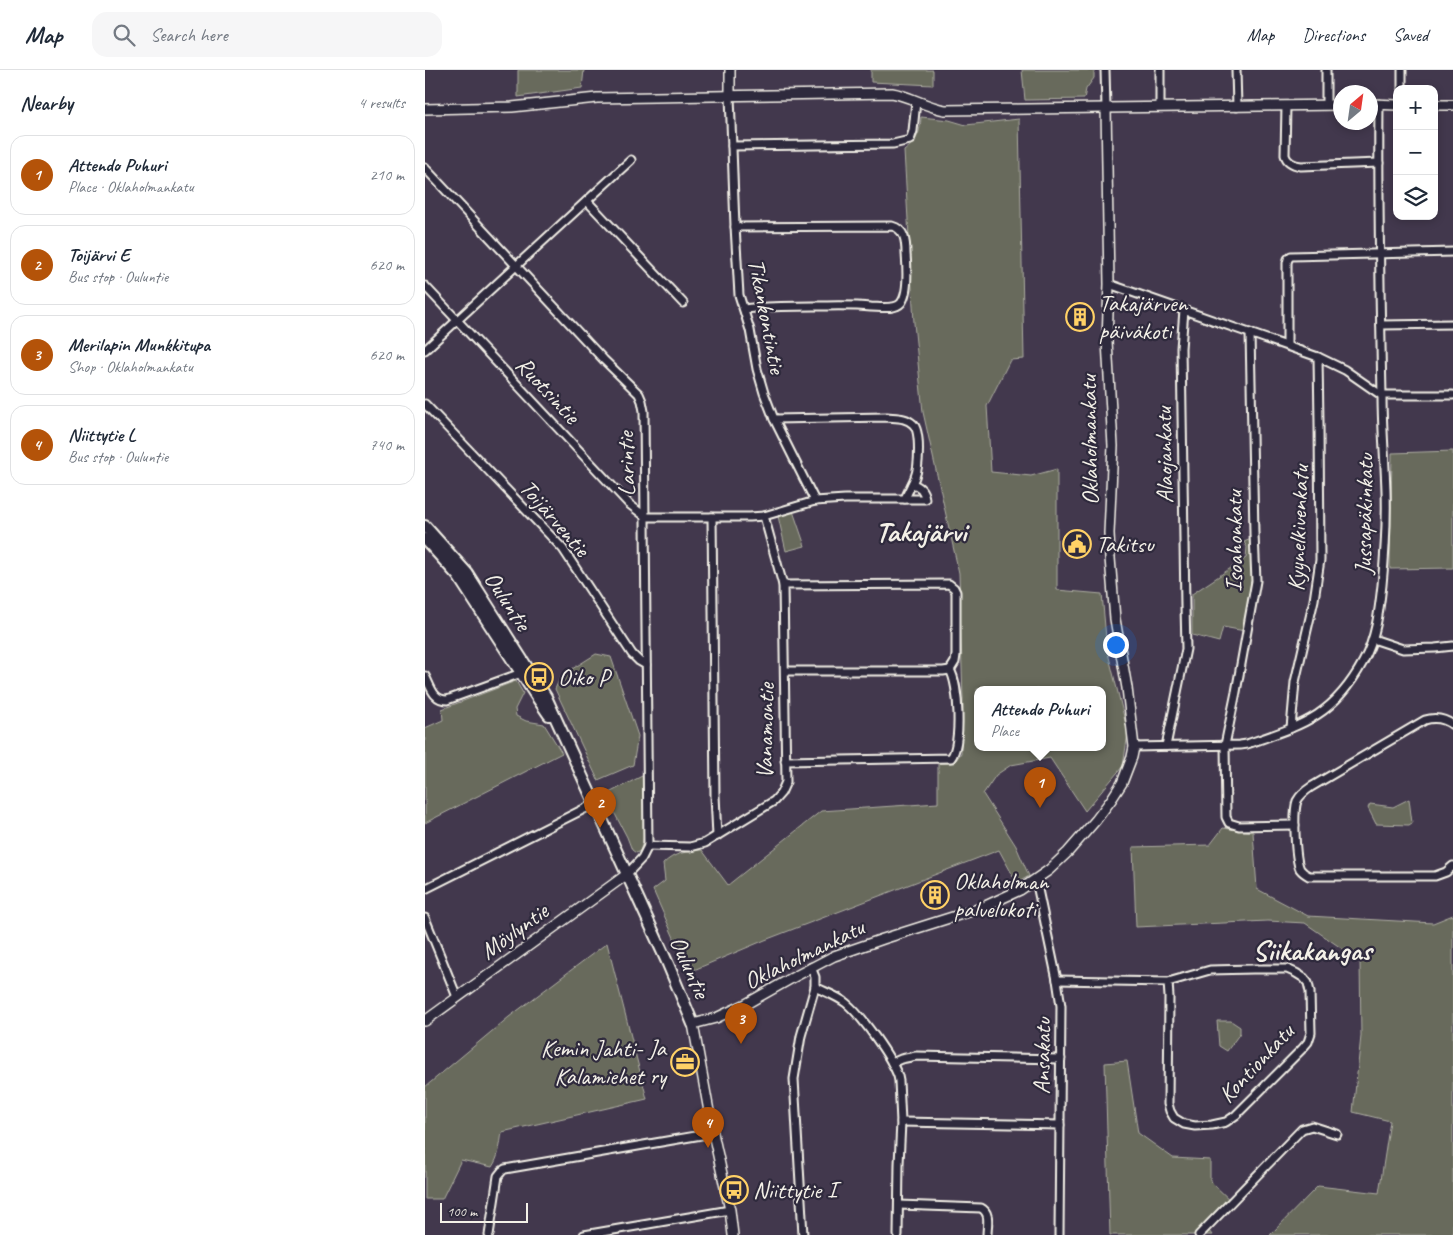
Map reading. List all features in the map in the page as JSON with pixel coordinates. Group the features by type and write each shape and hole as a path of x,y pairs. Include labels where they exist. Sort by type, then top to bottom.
{"main road":[{"name":"Ouluntie","path":"425,526 467,573 561,731 668,964 693,1024"},
{"name":"Ouluntie","path":"425,539 458,576 525,671"}],"street":[{"path":"730,70 730,96"},
{"name":"Oklaholmankatu","path":"693,1024 716,1018 746,1004 811,967 835,956 981,908 1011,895 1049,870 1073,846 1111,800 1127,772 1134,747 1127,688 1115,619 1109,533 1113,446 1107,347 1109,284 1105,70"},
{"path":"1160,70 1160,107"},
{"path":"1236,70 1237,107"},
{"path":"1326,70 1326,105"},
{"path":"1402,70 1402,85"},
{"path":"425,109 512,107 597,98 892,93 945,110 1333,105"},
{"name":"Tikankontintie","path":"730,96 739,295 750,330 759,381 774,419 815,501"},
{"path":"732,146 893,144 906,142 910,140 913,134 916,101"},
{"path":"1378,104 1393,105"},
{"path":"1438,105 1453,105"},
{"path":"1286,106 1285,155 1291,163 1301,166 1379,163"},
{"name":"Jussapäkinkatu","path":"1134,747 1247,744 1300,725 1319,714 1341,695 1363,662 1373,640 1379,611 1386,530 1381,394 1379,163 1377,130"},
{"path":"425,350 631,160"},
{"name":"Larintie","path":"425,168 641,398 644,411 646,517 648,846"},
{"path":"587,201 683,303"},
{"path":"735,227 889,225 897,227 905,241 907,271 905,291 899,305 885,308 797,306 744,309"},
{"path":"1287,345 1287,263 1290,257 1294,255 1453,252"},
{"path":"1109,284 1317,357 1345,370 1381,394 1453,395"},
{"name":"Ruotsintie","path":"425,286 629,504 646,517"},
{"name":"Alaojankatu","path":"1166,746 1187,640 1181,348 1183,310"},
{"path":"1381,325 1453,324"},
{"name":"Isoahonkatu","path":"1250,334 1256,581 1237,692 1225,745 1226,815 1228,821 1239,826 1295,825"},
{"name":"Kyynelkivenkatu","path":"1291,728 1295,682 1314,600 1320,560 1317,357"},
{"name":"Toijärventie","path":"425,404 563,549 631,654 646,665"},
{"path":"774,419 887,417 907,420 915,426 918,438 917,471 905,499"},
{"path":"646,517 764,516 815,501 925,499 923,491 918,486 911,484"},
{"name":"Vanamontie","path":"648,846 690,847 700,845 774,800 779,795 785,782 783,585 764,516"},
{"path":"712,517 717,836"},
{"path":"783,585 945,583 951,585 956,594 956,655 955,662 950,670 785,671"},
{"path":"1373,640 1403,648 1453,646"},
{"path":"785,761 951,758 956,748 958,700 954,676 950,670"},
{"path":"425,676 435,696 439,699 447,700 525,671"},
{"path":"1453,725 1439,719 1425,720 1311,788 1302,794 1298,800 1295,825 1298,862 1302,871 1309,876 1435,876 1446,872 1453,866"},
{"path":"425,890 593,804"},
{"path":"626,875 643,858 648,846"},
{"name":"Möylyntie","path":"425,1021 626,875"},
{"name":"Ansakatu","path":"1035,880 1061,1006 1059,1235"},
{"path":"425,918 457,997"},
{"path":"803,1235 794,1079 803,1028 815,988 815,977 811,967"},
{"name":"Kontionkatu","path":"1057,980 1168,982 1217,970 1282,968 1291,970 1304,978 1309,987 1311,996 1309,1039 1302,1049 1230,1120 1212,1125 1195,1126 1183,1124 1174,1118 1167,1104 1168,982"},
{"path":"815,988 841,1000 851,1008 865,1024 892,1063 896,1072 899,1081 901,1122 898,1235"},
{"name":"Ouluntie","path":"693,1024 713,1133 730,1210 733,1235"},
{"path":"892,1063 901,1058 916,1056 1061,1059"},
{"path":"901,1122 1060,1125"},
{"path":"1199,1235 1302,1129 1312,1126 1337,1134"},
{"path":"489,1235 499,1176 505,1169 713,1133"},
{"path":"899,1205 978,1207 985,1210 987,1215 987,1235"},
{"path":"584,1235 730,1210"}],"green space":[{"path":"518,70 584,70 582,88 518,97"},
{"path":"871,70 933,70 933,85 871,82"},
{"path":"1022,70 1094,70 1094,78 1086,89 1084,99 1025,100"},
{"path":"921,117 949,120 966,125 1019,119 1024,359 1010,360 987,406 991,472 1031,476 1057,469 1057,590 1102,594 1107,649 1128,733 1123,766 1085,811 1050,758 1011,765 996,775 983,794 1016,846 1029,876 1017,883 999,850 765,940 689,972 653,890 665,881 663,864 667,860 681,853 702,850 728,885 821,811 938,803 938,763 954,763 961,753 963,699 959,573 923,412 914,323 904,151 915,140 919,132"},
{"path":"1453,451 1453,568 1390,569 1392,453"},
{"path":"793,511 805,546 786,551 778,516"},
{"path":"1251,539 1254,587 1245,631 1223,627 1219,642 1192,635 1192,594 1246,558 1247,547 1244,542"},
{"path":"596,654 611,657 638,736 633,765 598,780 555,689 561,676"},
{"path":"516,681 523,693 515,709 516,716 526,721 544,724 562,753 425,823 425,728 443,720 442,709"},
{"path":"644,775 644,833 640,851 636,853 632,850 605,795"},
{"path":"1409,799 1412,823 1409,825 1376,824 1368,808 1370,804 1393,807"},
{"path":"1223,828 1253,832 1257,889 1308,916 1433,923 1453,915 1453,1235 1270,1235 1318,1186 1379,1193 1390,1121 1353,1112 1361,1036 1360,961 1305,923 1268,921 1136,927 1133,847 1210,845"},
{"path":"607,943 647,1099 502,1132 498,1155 492,1167 461,1160 442,1199 425,1199 425,1087 509,1017"},
{"path":"1217,1021 1231,1021 1240,1027 1240,1033 1227,1051 1219,1046"},
{"path":"1127,1061 1138,1133 1173,1158 1210,1160 1210,1181 1234,1204 1209,1231 1212,1235 1110,1235 1105,1063"}],"place":[{"name":"Takajärven päiväkoti","path":"1080,317"},
{"name":"Takitsu","path":"1077,544"},
{"name":"Oiko P","path":"539,677"},
{"name":"Attendo Puhuri","path":"1040,808"},
{"name":"Toijärvi E","path":"600,828"},
{"name":"Oklaholman palvelukoti","path":"935,895"},
{"name":"Merilapin Munkkitupa","path":"741,1044"},
{"name":"Kemin Jahti- Ja Kalamiehet ry","path":"685,1062"},
{"name":"Niittytie L","path":"708,1148"},
{"name":"Niittytie I","path":"734,1190"}],"district":[{"name":"Takajärvi","path":"921,531"},
{"name":"Siikakangas","path":"1312,950"}]}
